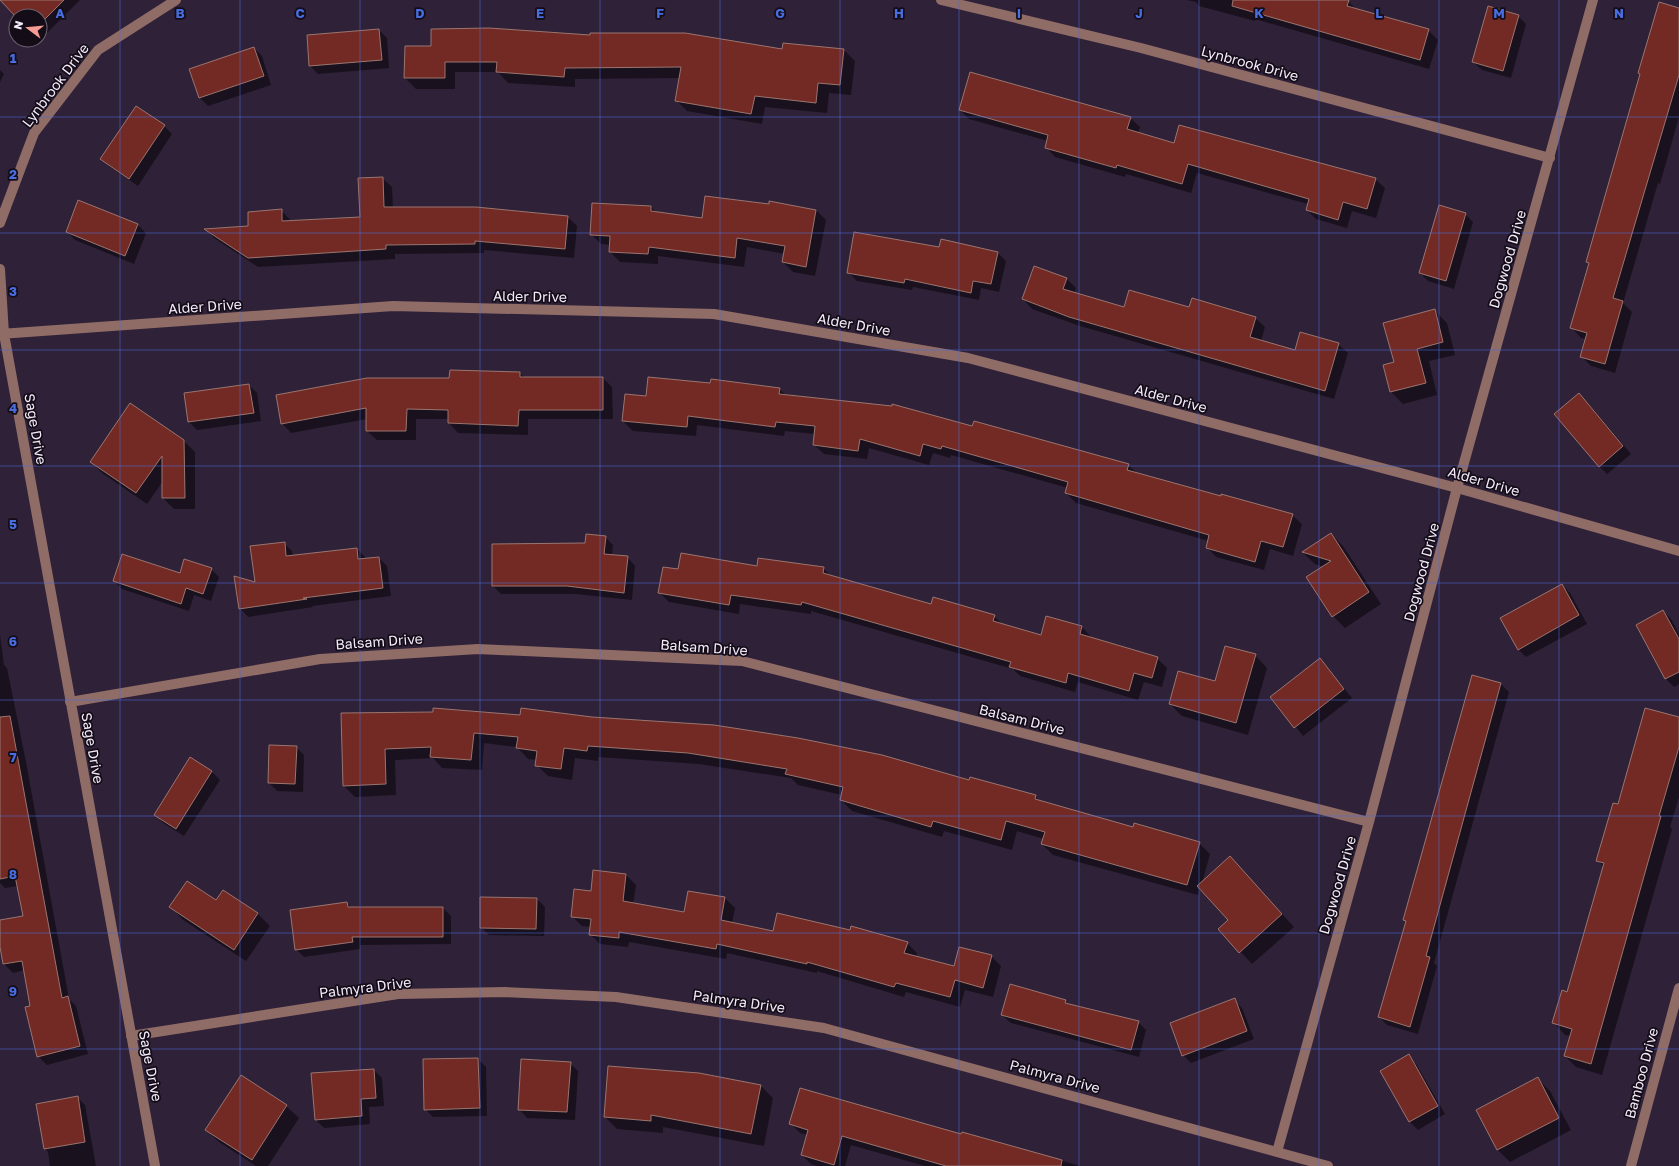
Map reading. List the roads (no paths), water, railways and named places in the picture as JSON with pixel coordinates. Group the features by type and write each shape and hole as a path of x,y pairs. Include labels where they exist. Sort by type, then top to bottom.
{"street":[{"name":"Lynbrook Drive","path":"0,223 34,134 98,50 176,0"},
{"name":"Lynbrook Drive","path":"941,0 1149,50 1550,158"},
{"name":"Dogwood Drive","path":"1277,1152 1369,822 1458,488 1593,0"},
{"path":"0,269 2,334"},
{"name":"Alder Drive","path":"2,334 393,306 714,314 968,358 1458,488 1679,551"},
{"name":"Sage Drive","path":"2,334 155,1166"},
{"name":"Balsam Drive","path":"70,702 320,659 478,649 742,662 1369,822"},
{"name":"Bamboo Drive","path":"1631,1166 1679,988"},
{"name":"Palmyra Drive","path":"131,1036 398,994 505,992 616,997 824,1028 1328,1166"}]}
